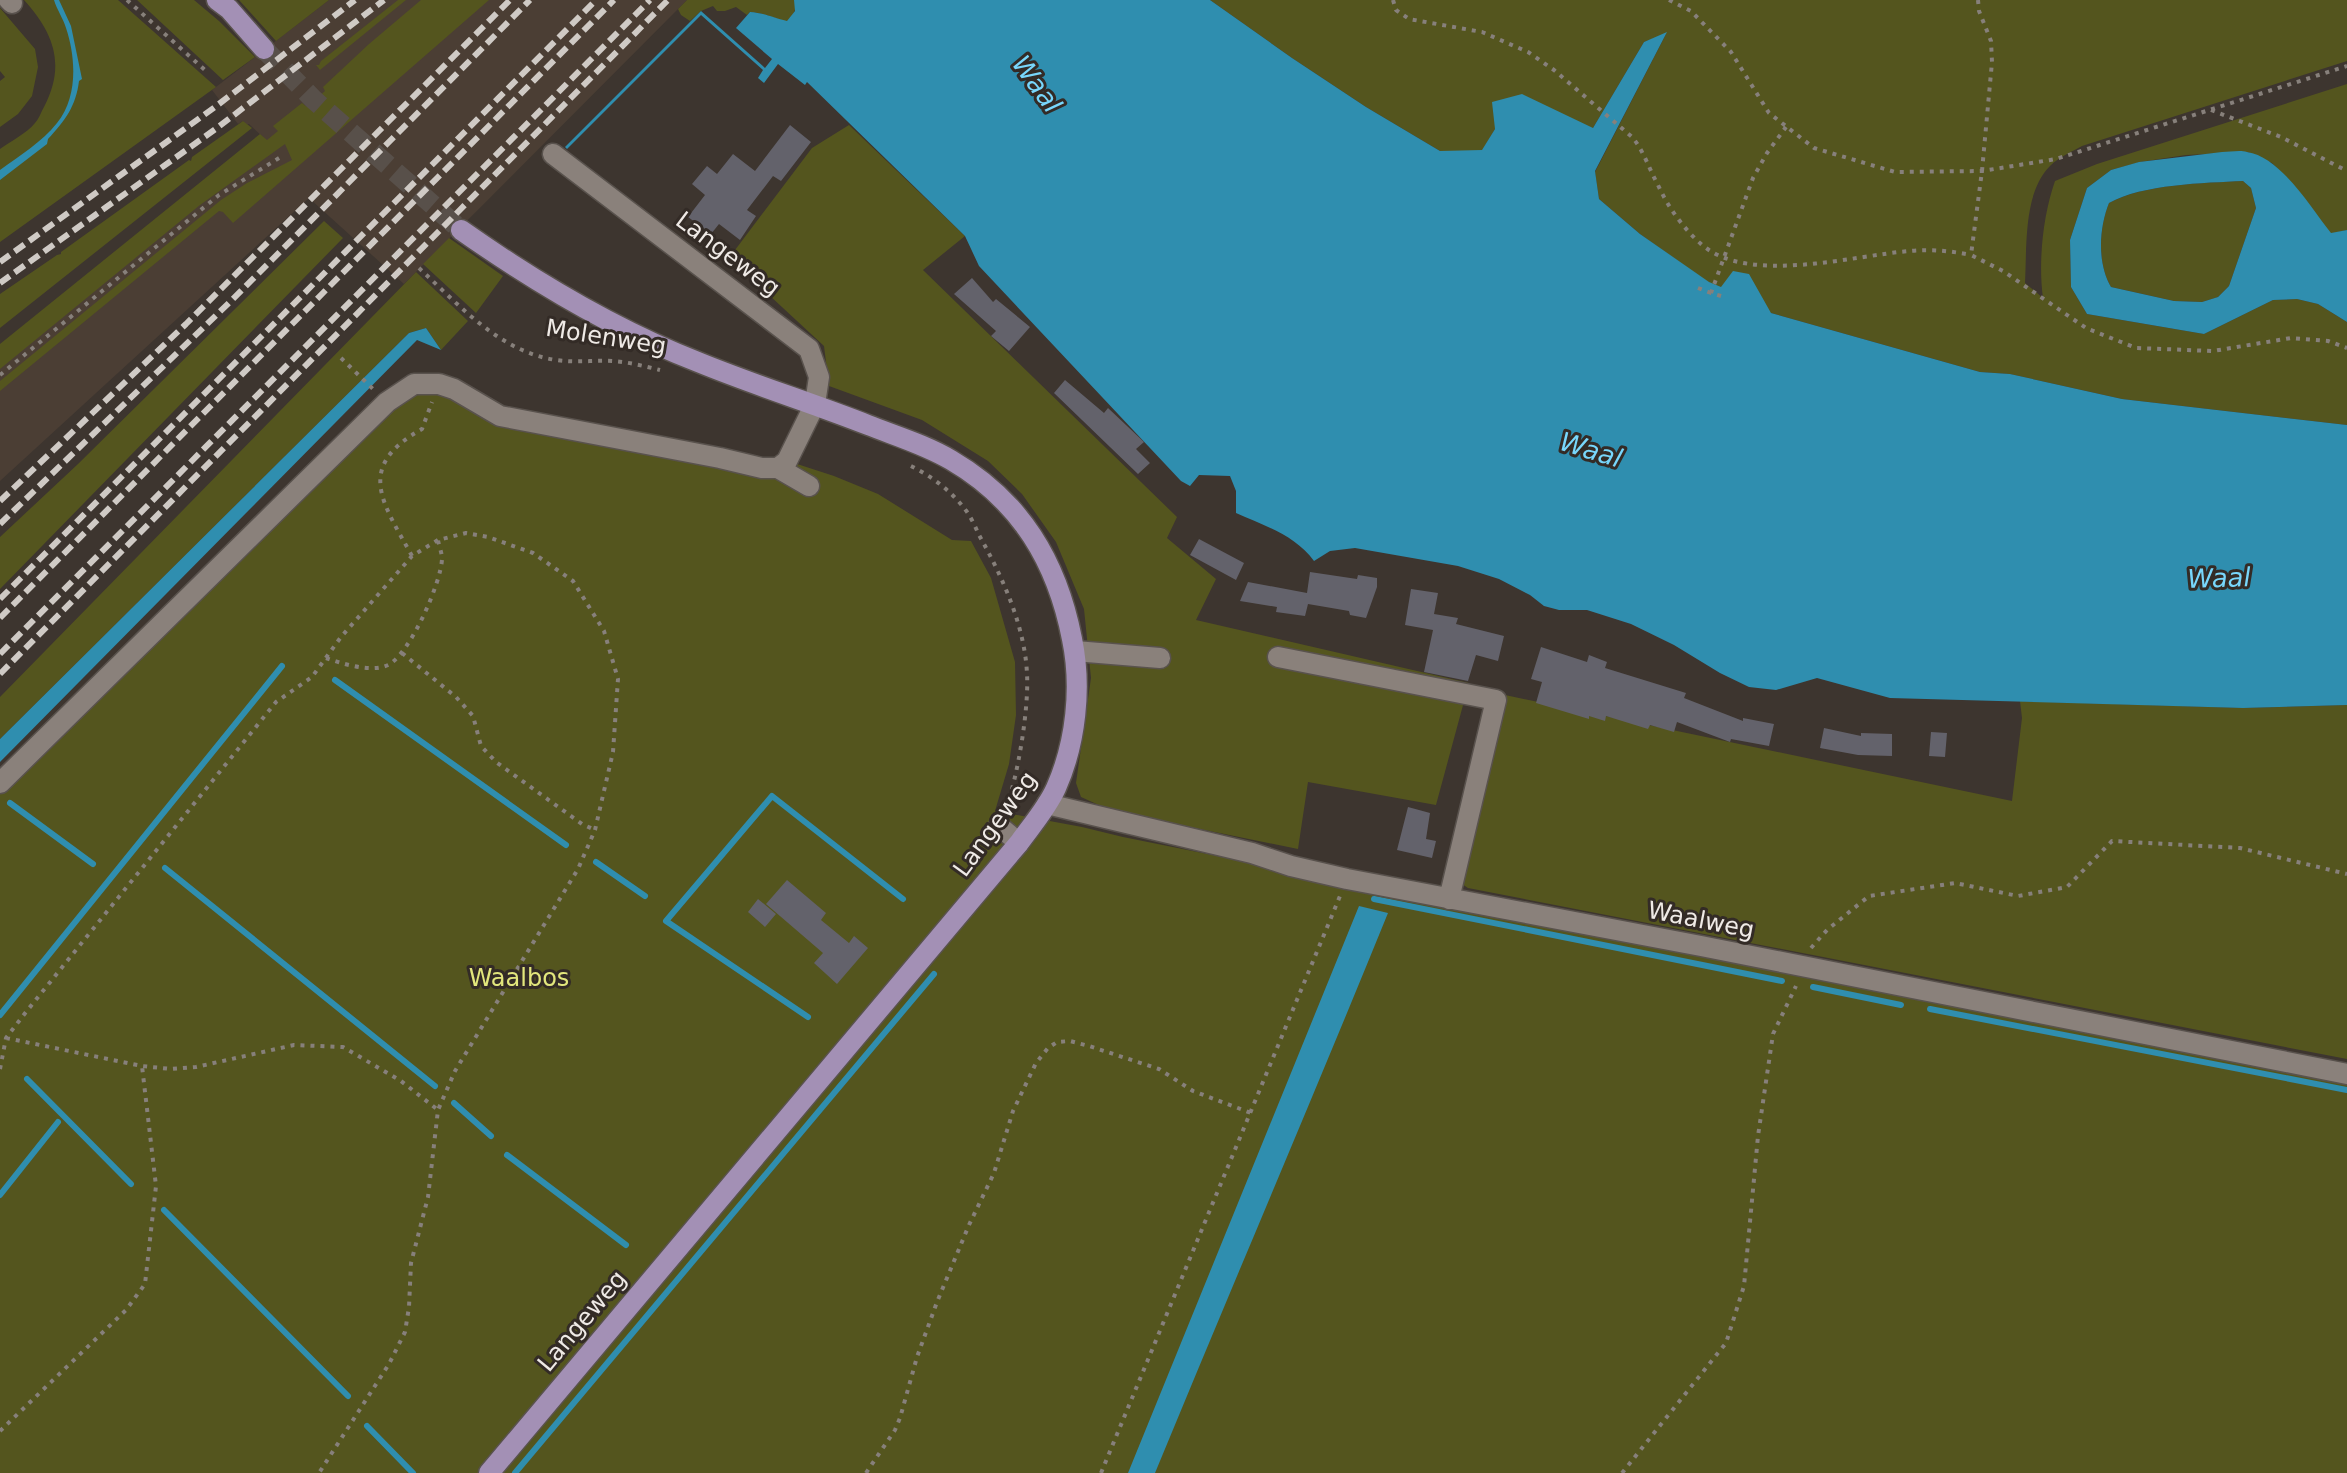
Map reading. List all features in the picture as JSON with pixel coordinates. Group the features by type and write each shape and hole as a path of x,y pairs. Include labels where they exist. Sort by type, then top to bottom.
{"main road":[{"path":"217,0 229,9 264,49"},
{"name":"Molenweg","path":"461,230 510,265 615,324 697,362 815,404"},
{"name":"Langeweg","path":"489,1473 1019,843 1047,804 1064,768 1073,733 1075,651 1067,612 1037,540 1003,500 950,459 815,404"}],"street":[{"name":"Langeweg","path":"553,154 809,349 819,377 815,404"},
{"path":"0,783 387,402 414,384 439,384 454,389 500,416 762,468 778,468 809,486"},
{"path":"778,468 787,461 815,404"},
{"path":"1075,651 1160,658"},
{"path":"1278,657 1496,700 1449,899"},
{"name":"Waalweg","path":"1047,804 1347,879 2347,1074"},
{"path":"999,826 1019,843"}],"path":[{"path":"127,0 206,71"},
{"path":"1393,0 1396,10 1409,19 1482,32 1528,52 1554,70 1632,137 1676,216 1702,245 1723,260 1773,266 1818,264 1909,251 1948,250 1971,255 2003,271 2086,328 2136,348 2213,351 2291,338 2328,341 2347,348"},
{"path":"1669,0 1691,11 1731,52 1769,113 1814,148 1895,172 1982,171 2056,159 2347,66"},
{"path":"1971,255 1992,62 1991,41 1978,0"},
{"path":"2208,109 2281,137 2347,171"},
{"path":"1711,293 1753,178 1787,126"},
{"path":"0,375 219,195 284,155"},
{"name":"Molenweg","path":"419,268 472,317 510,345 552,360 581,363 609,361 668,372"},
{"path":"1698,288 1721,296"},
{"path":"341,358 371,387"},
{"path":"412,556 387,511 379,489 381,471 392,451 405,438 422,429 439,384"},
{"name":"Langeweg","path":"905,462 929,474 965,509 993,559 1021,633 1027,674 1025,717 1012,793"},
{"path":"0,1069 6,1038 276,702 312,677 341,637 412,556 438,540 466,533 488,537 533,553 573,581 604,631 618,679 613,752 595,830 578,869 455,1071 438,1110 428,1197 411,1263 405,1332 389,1364 319,1473"},
{"path":"326,658 369,668 388,665 402,653 422,619 437,577 442,559 438,540"},
{"path":"402,653 456,697 473,716 481,746 496,762 582,824 595,830"},
{"path":"1622,1473 1726,1343 1744,1286 1758,1136 1773,1034 1811,948 1827,930 1869,896 1955,883 2018,896 2067,887 2112,841 2240,848 2347,874"},
{"path":"1101,1473 1347,879"},
{"path":"6,1038 142,1066 171,1069 196,1067 294,1045 343,1047 401,1081 438,1110"},
{"path":"866,1473 895,1430 937,1302 994,1173 1013,1111 1036,1063 1048,1048 1057,1042 1070,1041 1089,1046 1159,1069 1193,1091 1251,1113"},
{"path":"0,1431 126,1310 145,1284 156,1186 142,1066"}],"shaded area":[{"path":"329,0 687,0 404,284 309,198 0,481 0,356 266,140 249,124 243,121 238,124 212,90"}],"green space":[{"path":"24,0 118,0 216,87 0,242 0,149 32,127 51,92 54,77 54,50 49,37"},
{"path":"137,0 194,0 255,57 223,80"},
{"path":"239,0 329,0 276,41"},
{"path":"398,0 406,0 320,70 316,65"},
{"path":"421,0 489,0 233,223 219,211 0,391 0,381 221,200 292,160 285,144 200,205 0,369 0,344 260,134 267,140 278,131 273,126 302,103 307,107 325,91 323,87"},
{"path":"687,0 794,0 795,7 787,22 750,12 747,15 736,7 717,11 713,6 690,21 678,9"},
{"path":"1210,0 2347,0 2347,61 2082,146 2050,166 2041,177 2031,205 2025,283 2043,298 2043,239 2055,181 2097,164 2347,84 2347,230 2331,234 2272,163 2248,152 2186,155 2111,170 2087,188 2070,240 2071,287 2087,314 2204,334 2273,300 2297,299 2318,304 2347,322 2347,425 2122,399 2010,374 1980,372 1771,313 1709,283 1640,234 1599,199 1595,172 1666,34 1644,42 1593,128 1495,129 1482,151 1440,151 1366,107"},
{"path":"0,8 35,49 38,67 32,96 18,114 0,127 0,81 5,77 0,71"},
{"path":"243,121 252,128 0,328 0,294 61,254"},
{"path":"849,125 965,236 923,270 1177,517 1167,538 1216,579 1196,620 1469,683 1436,805 1308,782 1298,849 1112,811 1081,797 1076,783 1091,678 1084,609 1056,542 1022,494 988,461 922,420 829,386 824,346 729,258 812,148"},
{"path":"2243,181 2251,188 2256,208 2229,286 2218,297 2202,302 2174,301 2111,287 2103,267 2101,245 2109,203 2156,188"},
{"path":"324,221 343,238 0,589 0,537"},
{"path":"449,238 503,276 476,313 423,264"},
{"path":"416,272 468,321 441,350 426,328 409,333 0,739 0,697"},
{"name":"Waalbos","path":"416,389 795,469 794,463 878,494 952,540 971,541 991,578 1015,662 1016,715 1009,764 995,811 2347,1084 2347,1473 0,1473 0,790 382,414"},
{"path":"1505,695 2012,801 2022,718 2020,701 2243,708 2347,705 2347,1059 1468,888 1459,882"}],"water":[{"path":"54,0 59,0 71,26 82,79 69,113 47,144 0,180 0,170 51,130 69,101 73,77 72,52 65,24"},
{"name":"Waal","path":"794,0 1210,0 1366,107 1440,151 1482,150 1495,129 1492,102 1522,94 1593,128 1644,42 1667,32 1595,171 1599,199 1640,234 1709,282 1721,287 1733,271 1749,274 1771,313 1980,372 2010,374 2122,399 2347,425 2347,705 2243,708 1890,698 1817,678 1776,690 1749,687 1631,624 1587,610 1559,610 1544,606 1499,579 1458,566 1355,548 1330,551 1314,561 1289,538 1236,513 1236,491 1230,476 1199,475 1190,486 1181,481 979,266 965,236 807,82 805,85 778,64 764,83 758,78 763,70 701,15 567,149 565,147 701,11 765,68 772,59 736,28 750,12 787,21 795,11"},
{"path":"2238,151 2260,156 2272,163 2294,185 2331,233 2347,230 2347,322 2318,304 2297,299 2273,300 2204,334 2087,314 2071,287 2070,240 2087,188 2111,170 2139,162","holes":["2243,181 2251,188 2256,208 2229,286 2218,297 2202,302 2174,301 2111,287 2103,267 2101,245 2109,203 2139,192 2174,186"]},
{"path":"426,328 441,350 417,340 0,762 0,739 409,333"},
{"path":"1359,906 1388,913 1155,1473 1128,1473"}],"building":[{"path":"790,125 811,142 781,181 773,176 747,210 756,216 740,240 719,224 711,234 688,217 705,195 692,184 707,166 717,174 733,154 755,171"},
{"path":"972,278 993,302 996,299 1030,327 1009,351 991,336 996,331 954,294"},
{"path":"1065,380 1104,413 1108,408 1144,442 1136,449 1150,463 1138,474 1054,393"},
{"path":"1199,539 1244,563 1236,580 1190,555"},
{"path":"1310,572 1357,579 1358,575 1377,578 1366,618 1350,615 1349,611 1308,604 1305,616 1276,612 1277,607 1240,601 1248,582 1307,593"},
{"path":"1411,589 1438,593 1434,614 1458,618 1456,624 1504,636 1498,661 1476,655 1468,681 1424,672 1433,630 1405,625"},
{"path":"1541,647 1587,662 1589,655 1607,662 1605,668 1686,693 1684,698 1743,721 1743,718 1774,724 1769,746 1731,739 1730,742 1677,722 1674,732 1650,725 1648,729 1606,716 1605,721 1589,716 1589,719 1536,703 1542,682 1531,679"},
{"path":"1824,728 1861,736 1861,733 1892,734 1892,756 1858,755 1820,748"},
{"path":"1931,732 1947,733 1945,757 1929,756"},
{"path":"1408,807 1430,813 1426,839 1436,841 1432,858 1397,850"},
{"path":"787,880 826,913 821,920 849,943 854,936 868,948 837,984 814,963 823,953 766,904"},
{"path":"758,899 776,914 765,927 748,912"}],"waterway":[{"path":"0,1015 282,666"},
{"path":"335,680 566,845"},
{"path":"808,1017 666,921 772,796 903,899"},
{"path":"10,803 93,864"},
{"path":"596,862 645,896"},
{"path":"165,868 435,1086"},
{"path":"1374,899 1782,981"},
{"path":"515,1473 934,974"},
{"path":"1813,987 1901,1005"},
{"path":"1930,1009 2347,1090"},
{"path":"27,1079 131,1184"},
{"path":"454,1103 491,1136"},
{"path":"0,1195 58,1122"},
{"path":"507,1155 626,1245"},
{"path":"164,1210 348,1396"},
{"path":"367,1426 413,1473"}],"tunnel":[{"path":"264,49 313,99 461,230"}],"railway":[{"path":"0,262 215,107 355,0"},
{"path":"0,283 217,128 384,0"},
{"path":"0,501 186,324 510,0"},
{"path":"0,524 233,299 530,0"},
{"path":"0,599 596,0"},
{"path":"0,618 614,0"},
{"path":"0,654 650,0"},
{"path":"0,674 668,0"}]}
